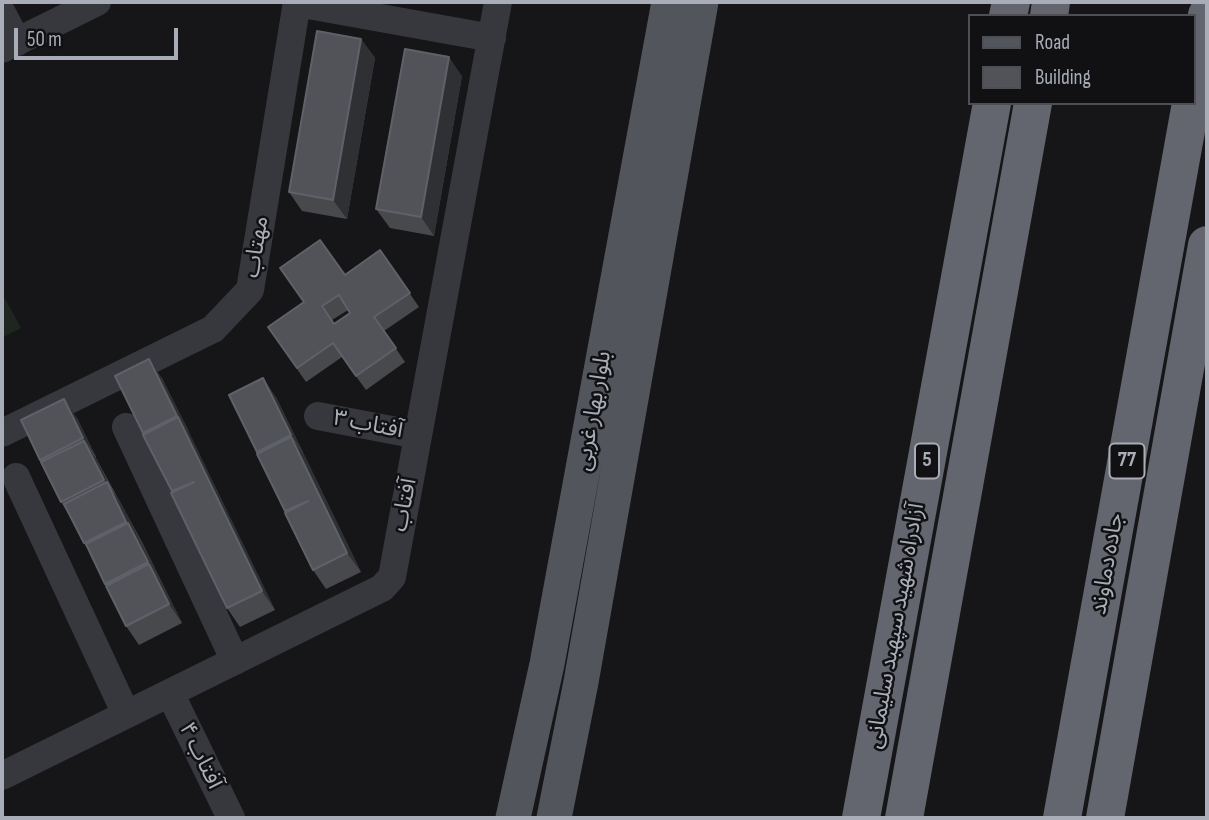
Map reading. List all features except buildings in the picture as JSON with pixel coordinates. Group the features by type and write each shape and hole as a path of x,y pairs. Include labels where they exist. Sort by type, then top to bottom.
{"highway":[{"path":"1195,82 1207,15"},
{"path":"959,284 961,152 968,105"},
{"name":"آزادراه شهید سپهبد سلیمانی","path":"861,818 992,105"},
{"name":"آزادراه شهید سپهبد سلیمانی","path":"904,818 1033,105"},
{"name":"جاده دماوند","path":"1062,818 1191,105"},
{"name":"جاده دماوند","path":"1105,818 1207,245"}],"main road":[{"name":"بلوار بهار غربی","path":"513,818 547,664 669,2"},
{"name":"بلوار بهار غربی","path":"554,818 581,682 701,2"}],"street":[{"path":"2,13 9,45 97,2"},
{"path":"297,2 492,38"},
{"name":"مهتاب","path":"2,433 213,330 250,290 297,2"},
{"name":"آفتاب","path":"2,776 382,588 392,577 498,2"},
{"name":"آفتاب ۳","path":"318,416 418,435"},
{"path":"126,427 235,661"},
{"path":"16,477 126,714"},
{"name":"آفتاب ۴","path":"170,693 230,818"}],"shaded area":[{"path":"2,293 21,328 2,338"}]}
